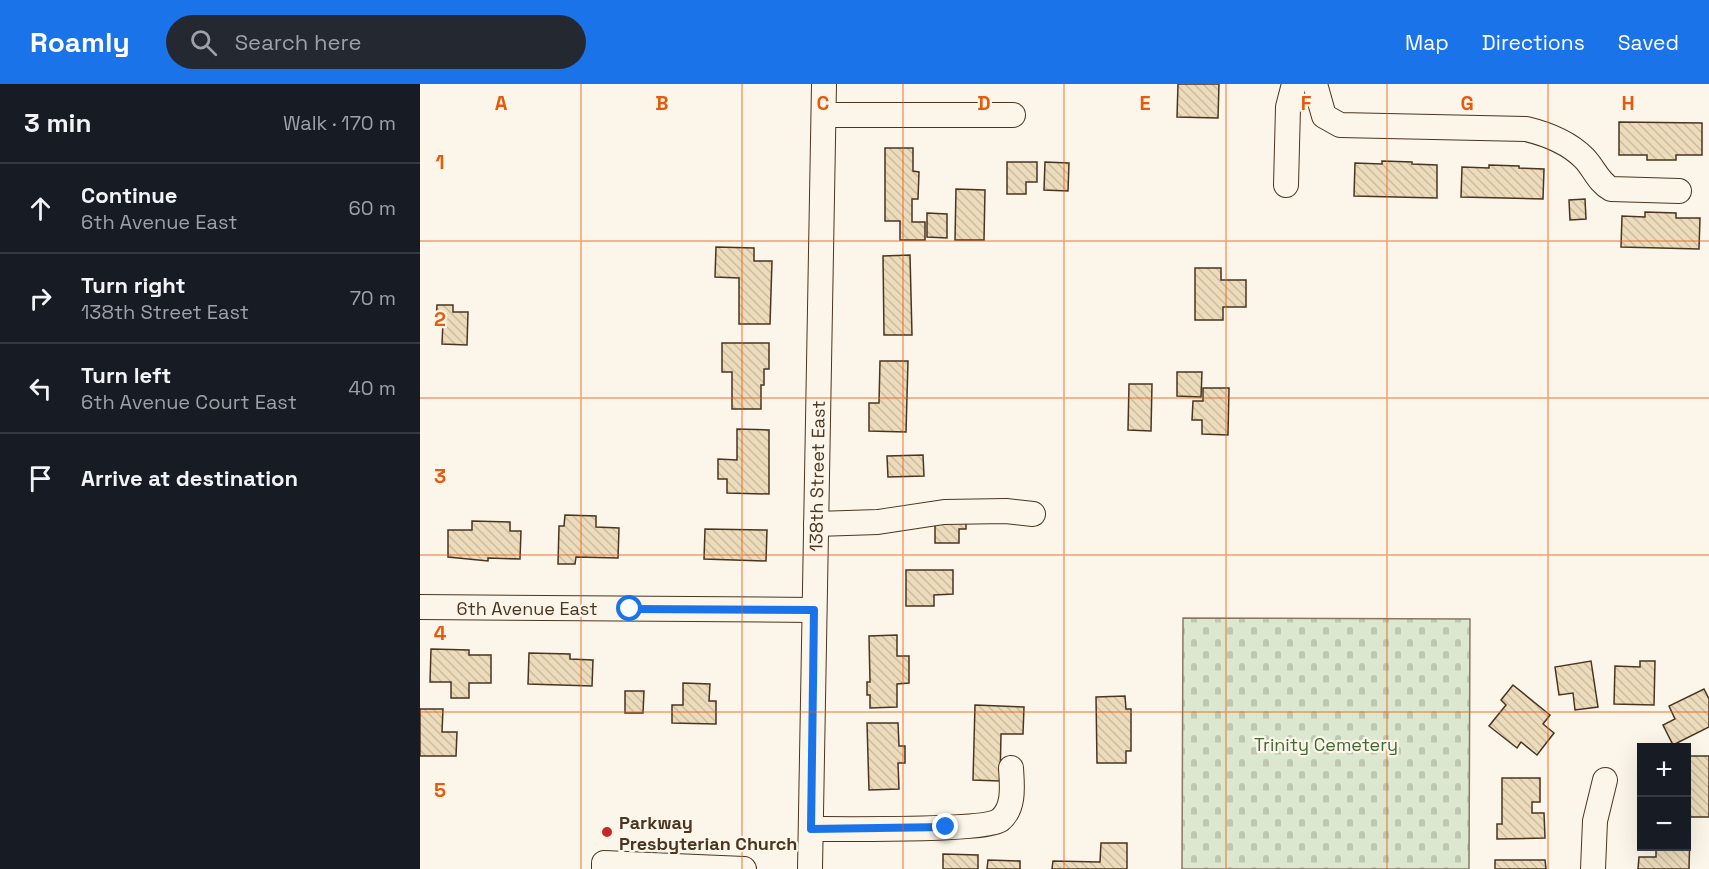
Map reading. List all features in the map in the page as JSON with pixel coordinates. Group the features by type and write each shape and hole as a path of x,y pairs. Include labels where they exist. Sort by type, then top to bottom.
{"street":[{"name":"138th Street East","path":"810,869 824,84"},
{"path":"1286,184 1288,107 1294,84"},
{"path":"1314,84 1324,116 1340,125 1526,129 1566,143 1584,158 1603,184 1611,189 1679,191"},
{"path":"824,115 1013,115"},
{"path":"816,524 878,522 944,512 998,511 1033,514"},
{"name":"6th Avenue East","path":"420,607 814,610"},
{"path":"811,829 991,824 1008,811 1011,768"},
{"path":"1593,869 1595,821 1605,780"},
{"path":"604,869 604,862 744,869"}],"green space":[{"name":"Trinity Cemetery","path":"1183,618 1470,619 1469,869 1182,869"}],"building":[{"path":"1178,84 1219,84 1218,118 1177,117"},
{"path":"1619,122 1702,123 1702,155 1676,155 1676,160 1647,160 1647,155 1619,155"},
{"path":"885,148 913,148 913,171 919,172 918,199 912,199 912,222 925,222 925,240 900,240 900,221 885,221"},
{"path":"1382,161 1437,165 1437,198 1354,196 1355,163 1382,164"},
{"path":"1007,162 1037,162 1037,182 1026,182 1026,194 1007,194"},
{"path":"1045,162 1069,163 1068,191 1044,190"},
{"path":"1489,165 1544,169 1543,199 1461,197 1462,167 1489,168"},
{"path":"956,189 985,190 984,240 955,240"},
{"path":"1585,199 1586,219 1570,220 1569,200"},
{"path":"1645,212 1676,213 1676,218 1700,218 1699,249 1621,247 1622,216 1645,217"},
{"path":"927,213 947,214 947,238 927,237"},
{"path":"716,247 754,248 754,261 772,261 770,324 739,324 739,278 715,277"},
{"path":"910,255 912,335 884,335 883,256"},
{"path":"1195,268 1221,268 1221,280 1246,280 1246,307 1223,307 1223,320 1195,320"},
{"path":"437,305 453,305 453,312 468,312 467,345 442,344 443,322 436,322"},
{"path":"722,343 769,343 769,369 764,369 761,409 732,409 732,372 722,372"},
{"path":"880,361 908,361 906,432 869,431 869,403 879,403"},
{"path":"1177,372 1202,372 1201,397 1177,396"},
{"path":"1129,384 1152,384 1151,431 1128,430"},
{"path":"1203,388 1229,388 1228,435 1202,434 1202,420 1192,420 1193,401 1203,401"},
{"path":"737,429 769,430 769,494 727,493 727,479 718,479 718,459 737,460"},
{"path":"923,455 924,476 888,477 887,456"},
{"path":"565,515 596,516 596,527 619,528 618,558 576,557 575,564 558,564 559,526 564,526"},
{"path":"935,516 966,517 966,529 959,529 959,543 935,543"},
{"path":"472,521 510,522 510,531 521,531 520,559 488,558 488,561 448,557 448,530 472,530"},
{"path":"705,529 767,530 766,561 704,559"},
{"path":"906,570 953,570 953,594 934,595 934,606 906,606"},
{"path":"897,635 897,656 909,656 909,683 897,684 897,707 870,708 870,695 867,695 867,682 870,682 869,636"},
{"path":"431,649 469,650 469,655 491,655 491,683 469,683 469,698 451,698 451,682 430,682"},
{"path":"529,653 570,654 570,659 593,660 592,686 528,684"},
{"path":"1591,661 1598,707 1575,710 1573,693 1559,695 1555,667"},
{"path":"1640,661 1655,661 1654,705 1614,704 1615,666 1640,667"},
{"path":"683,683 710,684 709,701 716,701 716,724 672,723 672,705 683,705"},
{"path":"1513,685 1550,715 1543,724 1554,733 1537,755 1521,742 1517,748 1489,726 1506,705 1501,700"},
{"path":"1704,689 1709,699 1709,727 1677,743 1672,743 1663,725 1675,719 1669,706"},
{"path":"625,691 644,691 643,713 625,713"},
{"path":"1125,696 1126,709 1131,709 1131,751 1126,751 1126,763 1097,763 1096,697"},
{"path":"975,705 1024,707 1023,734 1001,734 1000,781 973,780"},
{"path":"420,709 443,709 442,732 457,732 456,756 420,756"},
{"path":"867,723 898,723 899,746 905,746 905,763 898,763 899,789 869,790"},
{"path":"1691,756 1709,756 1709,817 1691,817"},
{"path":"1502,778 1540,778 1540,802 1532,802 1532,813 1544,813 1545,838 1497,839 1497,824 1502,824"},
{"path":"1101,843 1127,843 1127,869 1052,869 1053,861 1100,862"},
{"path":"1656,851 1689,851 1689,869 1638,869 1639,857 1656,857"},
{"path":"943,854 978,855 978,869 943,869"},
{"path":"988,860 1020,861 1020,869 987,869"},
{"path":"1495,860 1545,860 1546,869 1495,869"}],"place":[{"name":"Parkway Presbyterian Church","path":"607,832"}],"route":[{"path":"630,609 814,610 811,829 946,827"}]}
